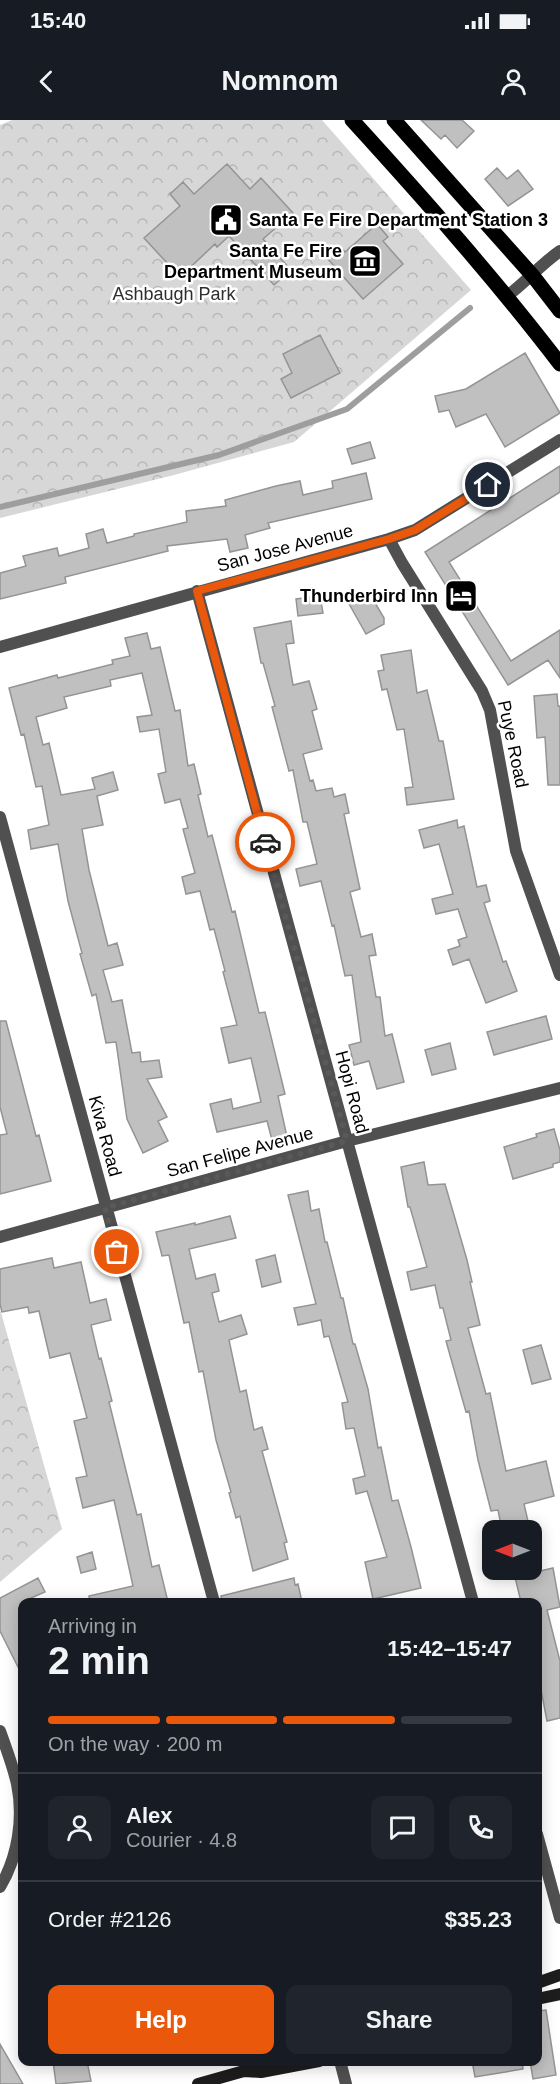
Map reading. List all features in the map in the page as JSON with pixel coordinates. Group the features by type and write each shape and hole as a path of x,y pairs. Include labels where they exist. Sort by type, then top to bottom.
{"main road":[{"path":"352,120 460,240 560,364"},
{"path":"394,120 533,276 560,311"}],"street":[{"path":"507,296 533,276 544,262 560,251"},
{"name":"San Jose Avenue","path":"0,647 415,530 560,440"},
{"name":"Puye Road","path":"389,539 482,691 490,710 516,851 560,975"},
{"name":"Hopi Road","path":"197,591 472,1598"},
{"name":"Kiva Road","path":"0,817 213,1598"},
{"name":"San Felipe Avenue","path":"0,1237 347,1141 560,1088"},
{"path":"0,1731 17,1785 18,1800"},
{"path":"0,1887 9,1873 18,1839"},
{"path":"542,1852 560,1918"},
{"path":"542,1981 560,1975"},
{"path":"542,1998 560,1994"},
{"path":"198,2084 244,2071 253,2066"},
{"path":"244,2071 261,2072 293,2066"},
{"path":"341,2066 346,2084"}],"green space":[{"name":"Ashbaugh Park","path":"12,120 322,120 471,290 294,442 174,475 0,518 0,125"},
{"path":"0,1309 62,1529 0,1582"}],"building":[{"path":"421,120 462,120 474,131 457,148 445,135 441,139"},
{"name":"Santa Fe Fire Department Station 3","path":"227,164 250,189 261,178 293,213 263,239 291,270 274,285 229,236 217,247 215,244 180,277 144,238 180,206 170,194 183,182 194,194"},
{"path":"497,168 507,179 518,170 533,189 508,206 485,179"},
{"name":"Santa Fe Fire Department Museum","path":"377,224 388,237 383,241 403,264 363,299 327,258 340,246 345,252"},
{"path":"320,335 340,373 291,398 281,379 292,373 283,354"},
{"path":"525,353 560,413 505,447 486,414 456,427 449,410 439,412 435,396 466,389"},
{"path":"370,442 375,458 352,464 347,449"},
{"name":"Thunderbird Inn","path":"560,466 560,492 449,562 511,661 560,630 560,678 548,660 508,685 425,552"},
{"path":"366,473 372,499 268,523 270,528 245,535 248,548 230,552 227,539 167,546 168,551 65,577 66,583 0,599 0,573 26,566 23,556 57,548 59,556 89,548 86,534 103,529 107,543 134,536 134,534 187,522 186,511 226,506 225,500 276,486 300,481 303,495 333,488 332,481"},
{"path":"368,591 384,618 384,624 366,634 348,602"},
{"path":"320,596 323,613 298,616 296,599"},
{"path":"291,621 294,643 286,644 293,685 309,681 317,709 312,711 322,749 303,754 310,781 313,780 316,791 332,788 334,797 345,794 349,813 344,814 360,889 350,892 361,937 372,934 376,955 369,956 376,997 380,997 385,1036 392,1034 404,1082 377,1089 369,1061 354,1065 349,1045 361,1042 352,975 345,976 334,925 332,926 321,881 300,886 296,869 317,864 307,822 303,822 293,770 289,771 272,707 275,706 263,663 261,663 254,628"},
{"path":"147,633 151,649 160,647 175,711 180,710 188,766 194,764 201,794 198,795 208,837 212,835 232,912 235,911 259,1013 265,1012 285,1094 278,1096 287,1137 272,1140 267,1121 217,1132 210,1104 231,1099 233,1109 261,1102 251,1058 229,1063 221,1028 237,1025 223,972 225,971 214,929 210,930 200,891 186,894 182,877 195,873 183,829 188,828 180,799 165,803 158,774 166,772 159,729 140,732 137,717 152,715 142,673 110,680 111,686 64,697 67,708 36,717 43,745 49,743 61,795 95,789 92,778 113,772 118,790 97,796 103,825 82,829 89,870 108,946 117,943 123,965 103,970 112,1002 122,1000 132,1053 140,1052 141,1062 159,1060 162,1077 147,1079 167,1117 158,1121 168,1141 143,1153 127,1119 116,1042 106,1043 96,994 92,996 80,954 82,953 68,901 58,844 31,849 28,830 49,825 42,786 36,787 24,734 21,735 9,688 57,675 58,678 113,664 112,660 130,656 125,638"},
{"path":"411,650 417,693 427,690 439,741 443,741 454,799 407,805 405,788 413,787 404,729 397,730 387,689 382,690 378,671 384,670 381,655"},
{"path":"557,694 558,706 560,706 560,785 548,785 545,737 537,738 534,696"},
{"path":"457,820 458,828 464,826 477,887 486,885 490,901 484,903 503,962 506,961 517,991 486,1003 469,959 453,965 448,950 460,946 458,940 467,937 458,909 436,914 432,899 453,894 439,844 424,848 419,830"},
{"path":"546,1016 552,1039 494,1055 487,1032"},
{"path":"0,1021 6,1021 36,1136 39,1135 51,1181 0,1194 0,1135 7,1134 0,1107"},
{"path":"450,1043 456,1069 432,1075 425,1050"},
{"path":"554,1129 560,1150 560,1162 553,1164 553,1167 513,1179 504,1147"},
{"path":"424,1162 428,1185 445,1184 467,1260 480,1325 468,1328 486,1394 490,1393 506,1471 546,1461 554,1496 524,1504 528,1520 500,1520 498,1510 491,1511 469,1411 466,1412 446,1341 451,1340 435,1285 411,1290 407,1272 427,1267 410,1207 408,1207 401,1167"},
{"path":"308,1191 311,1211 319,1209 325,1242 327,1242 353,1344 355,1344 368,1389 378,1448 381,1447 392,1501 398,1500 421,1588 373,1598 365,1562 387,1557 367,1491 356,1494 353,1479 365,1476 354,1428 346,1429 342,1403 348,1402 329,1336 324,1337 321,1320 298,1325 294,1308 316,1304 288,1195"},
{"path":"230,1216 236,1238 189,1249 196,1279 215,1274 219,1291 212,1293 219,1322 241,1315 247,1334 229,1340 240,1392 246,1390 254,1430 262,1427 268,1449 262,1451 287,1542 284,1543 288,1559 253,1571 240,1516 236,1518 229,1493 231,1492 216,1440 203,1371 199,1372 189,1322 184,1323 169,1255 162,1256 156,1232"},
{"path":"275,1255 281,1282 262,1287 256,1260"},
{"path":"52,1258 54,1268 81,1262 90,1303 106,1299 111,1320 91,1325 112,1401 109,1402 137,1515 141,1514 152,1567 159,1565 167,1598 89,1598 89,1596 133,1586 114,1500 83,1508 76,1478 87,1476 74,1421 87,1418 70,1353 50,1358 39,1311 29,1313 28,1307 2,1312 0,1269"},
{"path":"541,1345 551,1379 532,1384 523,1350"},
{"path":"92,1552 96,1569 81,1573 77,1557"},
{"path":"553,1568 560,1607 547,1610 560,1661 560,1718 547,1721 542,1695 542,1598 520,1598 516,1580 542,1580 542,1571"},
{"path":"38,1578 45,1592 31,1598 18,1598 18,1667 0,1631 0,1598"},
{"path":"294,1578 301,1598 221,1598 221,1596"},
{"path":"542,2010 546,2010 556,2075 533,2079 531,2066 542,2066"},
{"path":"0,2044 23,2084 0,2084"},
{"path":"54,2066 88,2066 91,2081 56,2084"},
{"path":"473,2066 523,2066 523,2069 475,2077"}],"waterway":[{"path":"0,507 219,455 347,409 470,308"}],"way so far":[{"path":"117,1252 105,1208 347,1141 265,842"}],"place":[{"name":"Santa Fe Fire Department Station 3","path":"226,220"},
{"name":"Santa Fe Fire Department Museum","path":"365,261"},
{"name":"Thunderbird Inn","path":"461,596"}],"route":[{"path":"265,842 197,591 415,530 488,485"}]}
